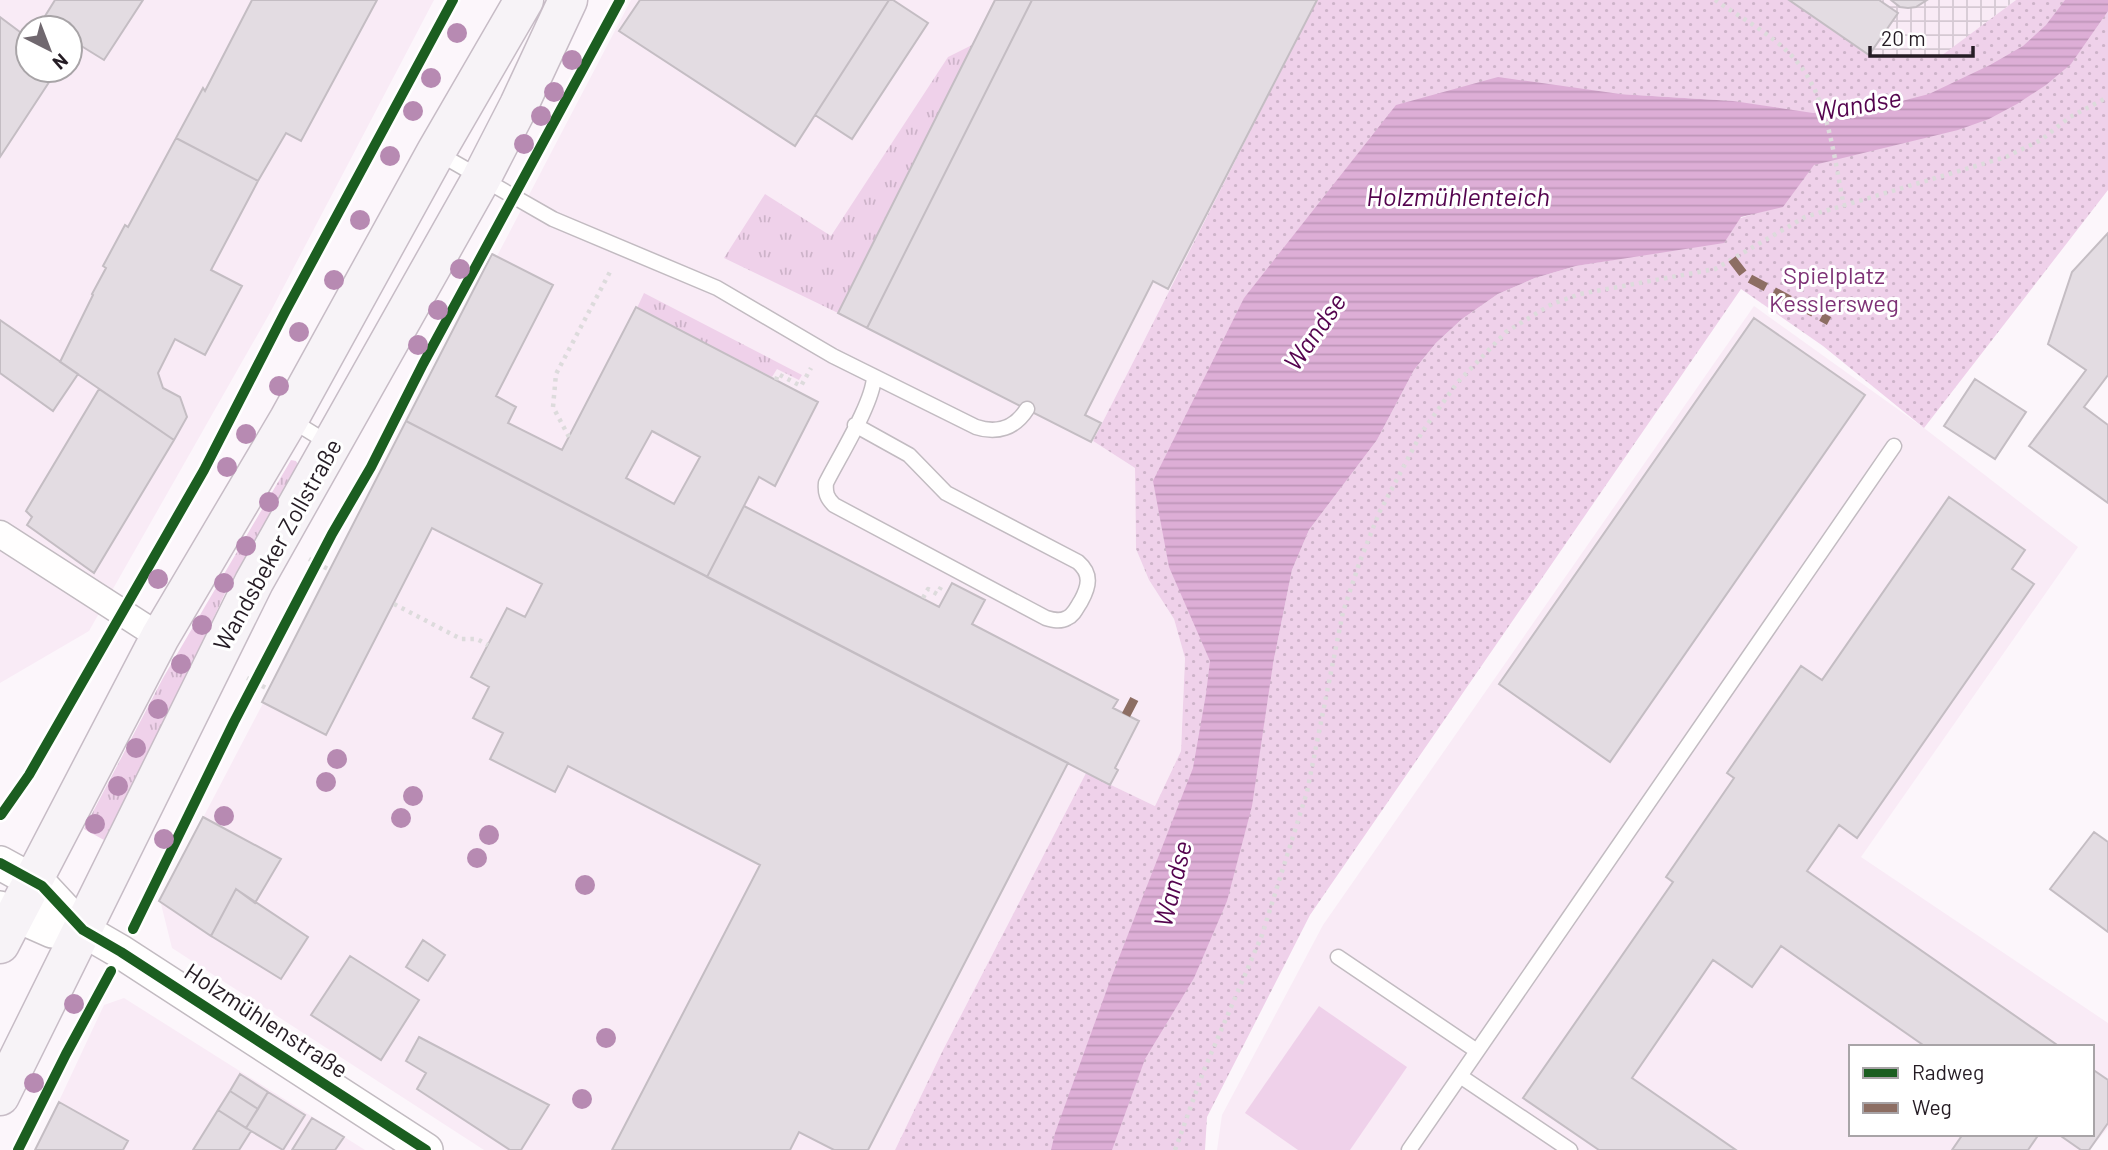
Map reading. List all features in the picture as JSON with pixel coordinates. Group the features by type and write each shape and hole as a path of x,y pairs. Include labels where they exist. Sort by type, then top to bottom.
{"main road":[{"path":"5,923 16,871 160,637 289,419 436,152 524,0"},
{"name":"Wandsbeker Zollstraße","path":"0,1096 236,617 481,179 568,0"}],"street":[{"path":"0,534 160,637"},
{"path":"16,871 50,892 83,930"},
{"path":"5,923 52,931 83,930"},
{"name":"Holzmühlenstraße","path":"83,930 121,951 426,1150"}],"lane":[{"path":"436,152 554,219 717,288 833,356 985,430 1002,430 1009,427 1018,421 1027,409"},
{"path":"856,425 909,455 946,493 1085,568 1089,579 1088,589 1074,613 1067,619 1058,621 1045,618 827,499 826,483 856,425 874,391 874,377"},
{"path":"289,419 332,445"},
{"path":"1409,1150 1894,446"},
{"path":"1338,957 1477,1051"},
{"path":"1460,1076 1570,1150"}],"path":[{"path":"1715,0 1770,37 1804,70 1820,98 1844,206"},
{"path":"1175,1150 1204,1070 1262,935 1303,805 1343,612 1360,561 1379,513 1422,432 1457,383 1506,332 1552,304 1580,294 1714,269 1805,217 2006,157 2041,140 2070,117 2108,97"},
{"path":"569,437 553,407 556,374 622,248"},
{"path":"776,380 778,374 801,386 807,375"},
{"path":"394,604 461,639 477,639 488,645"}],"shaded area":[{"path":"0,0 434,0 271,311 89,631 0,683"},
{"path":"631,0 1317,0 1093,441 1135,468 1136,549 1149,580 1174,619 1185,658 1181,751 1155,806 1086,773 943,1050 895,1150 484,1150 172,948 160,900"},
{"path":"1789,0 2016,0 1942,56 1869,55"},
{"path":"1754,306 1924,428 2078,547 1861,857 2108,1023 2108,1128 2089,1150 1217,1150 1222,1115 1323,925"},
{"path":"124,998 365,1150 36,1150 104,1005"}],"green space":[{"name":"Spielplatz Kesslersweg","path":"1317,0 1789,0 1869,55 1941,56 2016,0 2108,0 2108,190 1924,428 1823,346 1741,289 1310,915 1207,1117 1205,1150 895,1150 943,1050 1086,773 1155,806 1181,751 1185,658 1174,619 1149,580 1136,549 1135,468 1093,441","holes":["1620,94 1732,101 1753,214 1612,260 1576,266 1535,278 1498,294 1462,319 1436,343 1414,370 1377,440 1309,530 1292,570 1273,664 1244,298"]},
{"path":"974,44 838,313 724,258 765,194 831,236 948,57"},
{"path":"644,293 802,375 799,380 777,369 772,377 637,308"},
{"path":"291,460 298,465 228,587 175,700 104,840 84,829 163,678"},
{"path":"1319,1006 1407,1067 1350,1150 1298,1150 1245,1113"}],"water":[{"name":"Holzmühlenteich","path":"2065,0 2108,0 2108,11 2071,64 2017,104 1989,119 1958,130 1814,165 1783,207 1741,217 1724,243 1576,266 1535,278 1498,294 1462,319 1436,343 1414,370 1377,440 1309,530 1292,570 1273,664 1252,806 1227,901 1194,978 1145,1059 1112,1150 1051,1150 1111,978 1193,768 1206,694 1210,661 1169,567 1153,481 1244,298 1396,105 1498,77 1620,94 1733,101 1813,113 1890,104 1929,94 2023,46 2046,25"}],"building":[{"path":"55,0 143,0 104,60 84,48 84,14 46,14"},
{"path":"252,0 377,0 301,141 286,133 258,181 176,138 203,88 205,91"},
{"path":"640,0 889,0 795,146 619,31"},
{"path":"889,0 928,23 852,139 815,115"},
{"path":"995,0 1032,0 867,328 838,313"},
{"path":"1032,0 1317,0 1168,289 1153,281 1085,415 1101,423 1091,442 867,328"},
{"path":"1789,0 1879,0 1898,13 1869,55"},
{"path":"1891,0 1927,0 1916,7 1908,8 1900,7"},
{"path":"0,17 14,28 14,84 48,84 0,157"},
{"path":"176,138 258,181 211,270 242,286 205,355 175,339 158,373 163,388 180,397 187,417 174,440 60,362 106,268 103,266 125,225 128,227"},
{"path":"2108,233 2108,375 2084,407 2108,425 2108,503 2029,446 2086,370 2048,344 2072,272"},
{"path":"492,254 553,285 496,396 516,407 508,423 562,450 636,307 818,402 775,486 759,477 707,577 406,421","holes":["652,431 700,457 674,504 626,478"]},
{"path":"1754,318 1865,395 1610,762 1499,684"},
{"path":"0,320 78,374 53,411 0,373"},
{"path":"1975,379 2026,412 1995,459 1944,426"},
{"path":"99,389 174,440 94,573 27,525 32,517 26,511"},
{"path":"406,421 1068,763 868,1150 834,1150 799,1132 790,1150 612,1150 760,865 568,766 555,792 490,759 503,733 473,718 489,687 471,677 507,608 525,617 542,584 432,528 326,735 262,702"},
{"path":"1949,497 2025,550 2012,569 2034,584 1857,838 1839,825 1807,871 2057,1045 1923,1045 1781,946 1752,987 1713,960 1632,1078 1736,1150 1599,1150 1523,1098 1673,882 1666,877 1734,778 1727,773 1801,666 1822,680"},
{"path":"744,506 939,607 952,583 985,600 972,624 1118,700 1113,708 1139,721 1115,768 1118,770 1110,785 707,577"},
{"path":"203,817 281,859 255,903 236,889 211,936 159,901"},
{"path":"2094,832 2108,842 2108,932 2050,889"},
{"path":"236,889 308,937 281,979 211,936"},
{"path":"423,940 445,955 428,981 406,967"},
{"path":"350,956 419,1000 381,1060 311,1015"},
{"path":"419,1037 549,1105 521,1150 510,1150 417,1089 426,1073 406,1061"},
{"path":"2094,1070 2108,1080 2108,1123 2089,1150 2081,1150 2061,1136 2094,1136"},
{"path":"240,1074 268,1092 258,1109 230,1091"},
{"path":"230,1091 258,1109 246,1128 218,1110"},
{"path":"268,1092 305,1115 283,1150 246,1128"},
{"path":"59,1102 128,1141 123,1150 35,1150"},
{"path":"218,1110 251,1131 239,1150 193,1150"},
{"path":"312,1118 344,1137 335,1150 292,1150"},
{"path":"1962,1136 2038,1136 2028,1150 1952,1150"}],"marked path":[{"path":"1732,259 1745,276 1829,321"},
{"path":"1126,715 1138,692"}],"cycle path":[{"path":"1,815 29,775 204,470 285,312 453,0"},
{"path":"133,929 234,722 332,534 371,467 423,364 620,0"},
{"path":"0,863 42,886 83,930 426,1150"},
{"path":"18,1150 111,971"}],"water label":[{"name":"Wandse","path":"1858,105"},
{"name":"Wandse","path":"1315,332"},
{"name":"Wandse","path":"1173,884"}]}
